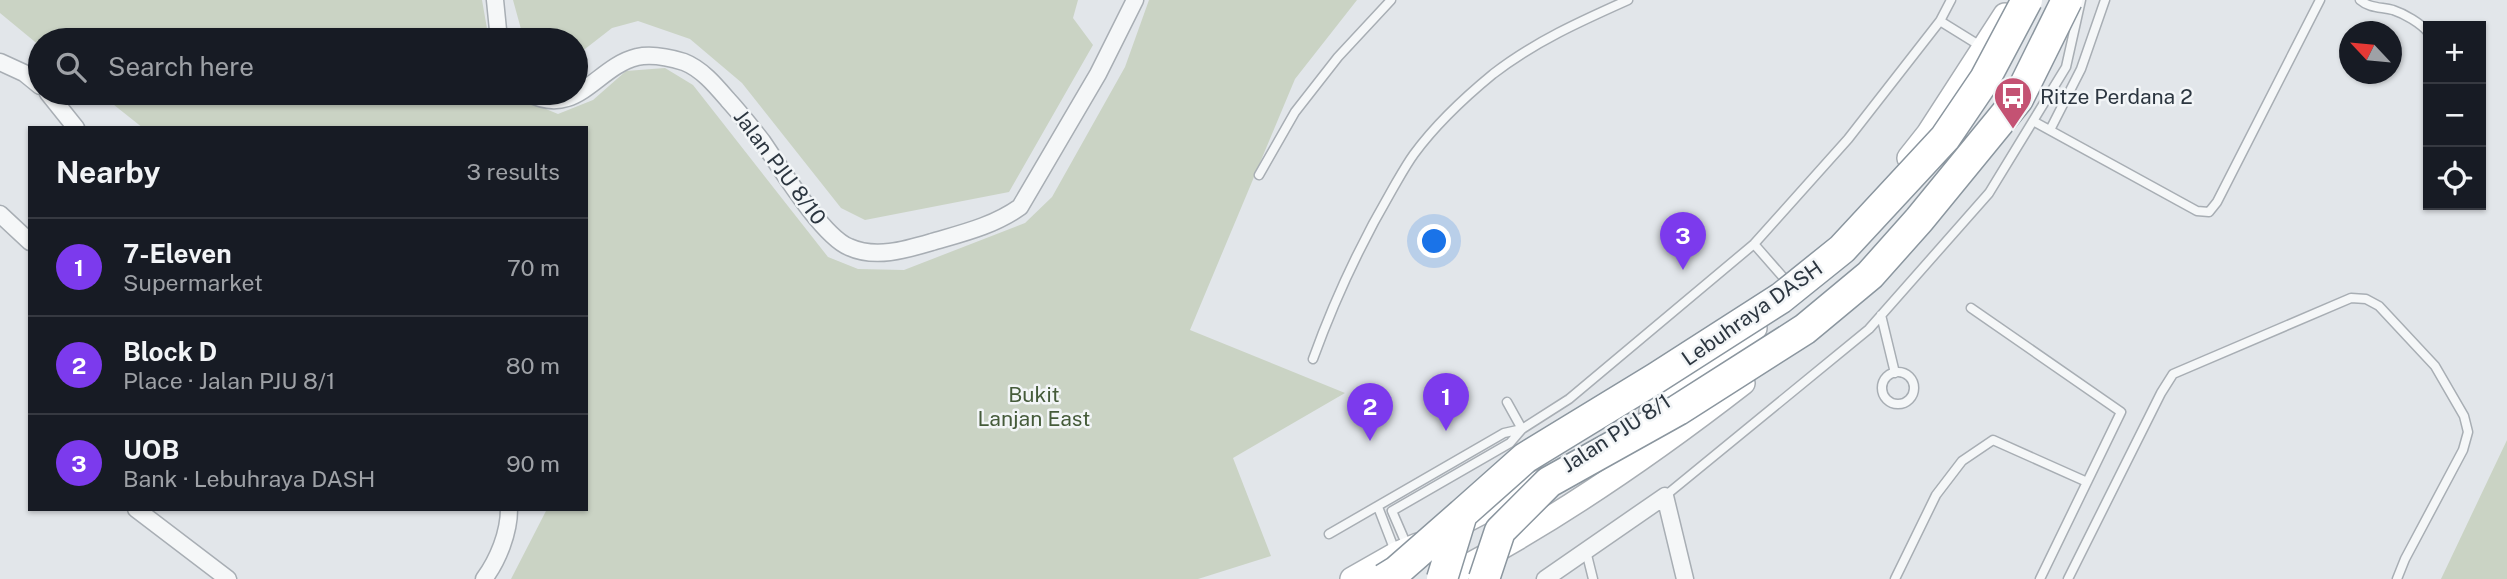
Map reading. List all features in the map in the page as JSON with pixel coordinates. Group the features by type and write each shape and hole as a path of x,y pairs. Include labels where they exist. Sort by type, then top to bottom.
{"highway":[{"name":"Lebuhraya DASH","path":"1396,561 1397,571 1525,458 1646,385 1781,298 1842,249 1945,138 1985,79 2027,0"},
{"name":"Lebuhraya DASH","path":"1478,573 1500,531 1549,482 1678,410 1805,329 1870,275 1919,220 2018,99 2065,0"},
{"path":"1443,579 1462,514"}],"main road":[{"name":"Jalan PJU 8/1","path":"1352,579 1396,561 1542,481 1659,408 1814,278 1928,134 2015,0"},
{"path":"1443,579 1478,573"}],"street":[{"path":"495,0 498,28"},
{"name":"Jalan PJU 8/10","path":"588,87 619,65 638,57 667,58 686,63 714,85 738,111 807,206 835,239 848,247 871,253 909,249 978,229 1020,207 1098,74 1135,0"},
{"path":"0,62 28,76"},
{"path":"58,105 74,126"},
{"path":"0,214 28,240"},
{"path":"1545,579 1664,496 1685,579"},
{"path":"139,511 228,579"},
{"path":"484,579 501,548 509,522 509,511"}],"lane":[{"path":"1259,175 1295,112 1338,57 1391,0"},
{"path":"1313,359 1351,268 1380,211 1414,154 1442,122 1493,74 1535,45 1628,0"},
{"path":"1396,561 1392,511 1510,443 1522,429 1569,400 1754,244 1848,139 1940,21 1951,0"},
{"path":"1664,496 1869,329 1989,193 2066,67 2081,0"},
{"path":"2050,130 2081,69 2105,0"},
{"path":"2033,121 2197,211 2209,212 2217,202 2320,0"},
{"path":"2360,0 2367,6 2395,11 2423,26"},
{"path":"1940,21 1983,48"},
{"path":"2045,102 2061,110"},
{"path":"1754,244 1796,293"},
{"path":"2068,579 2173,374 2351,298 2366,299 2379,306 2435,366 2465,416 2468,432 2463,450 2397,579"},
{"path":"1971,308 2121,412 2039,579"},
{"path":"1881,315 1895,373"},
{"path":"1895,373 1907,375 1914,385 1911,397 1901,404 1889,401 1883,392 1885,380 1895,373"},
{"path":"1507,402 1522,429"},
{"path":"1329,534 1504,433 1522,429"},
{"path":"1895,579 1936,495 1962,461 1993,440 2087,482"},
{"path":"1378,507 1396,561"},
{"path":"1586,551 1593,579"}],"green space":[{"path":"0,0 482,0 487,28 28,28 28,36 0,13"},
{"path":"513,0 1078,0 1073,18 1093,45 1009,192 865,220 841,208 742,83 690,39 638,21 612,28 588,47 588,28 521,28"},
{"name":"Bukit Lanjan East","path":"1149,0 1357,0 1295,79 1190,330 1345,393 1233,458 1271,556 1198,579 511,579 546,511 588,511 588,126 140,126 114,105 536,105 558,114 580,105 588,105 588,102 626,71 665,68 693,85 828,257 858,269 904,270 1025,223 1052,197 1125,67"},
{"path":"2507,440 2507,579 2441,579"}],"place":[{"name":"Ritze Perdana 2","path":"2013,130"},
{"name":"UOB","path":"1683,270"},
{"name":"7-Eleven","path":"1446,431"},
{"name":"Block D","path":"1370,441"}]}
